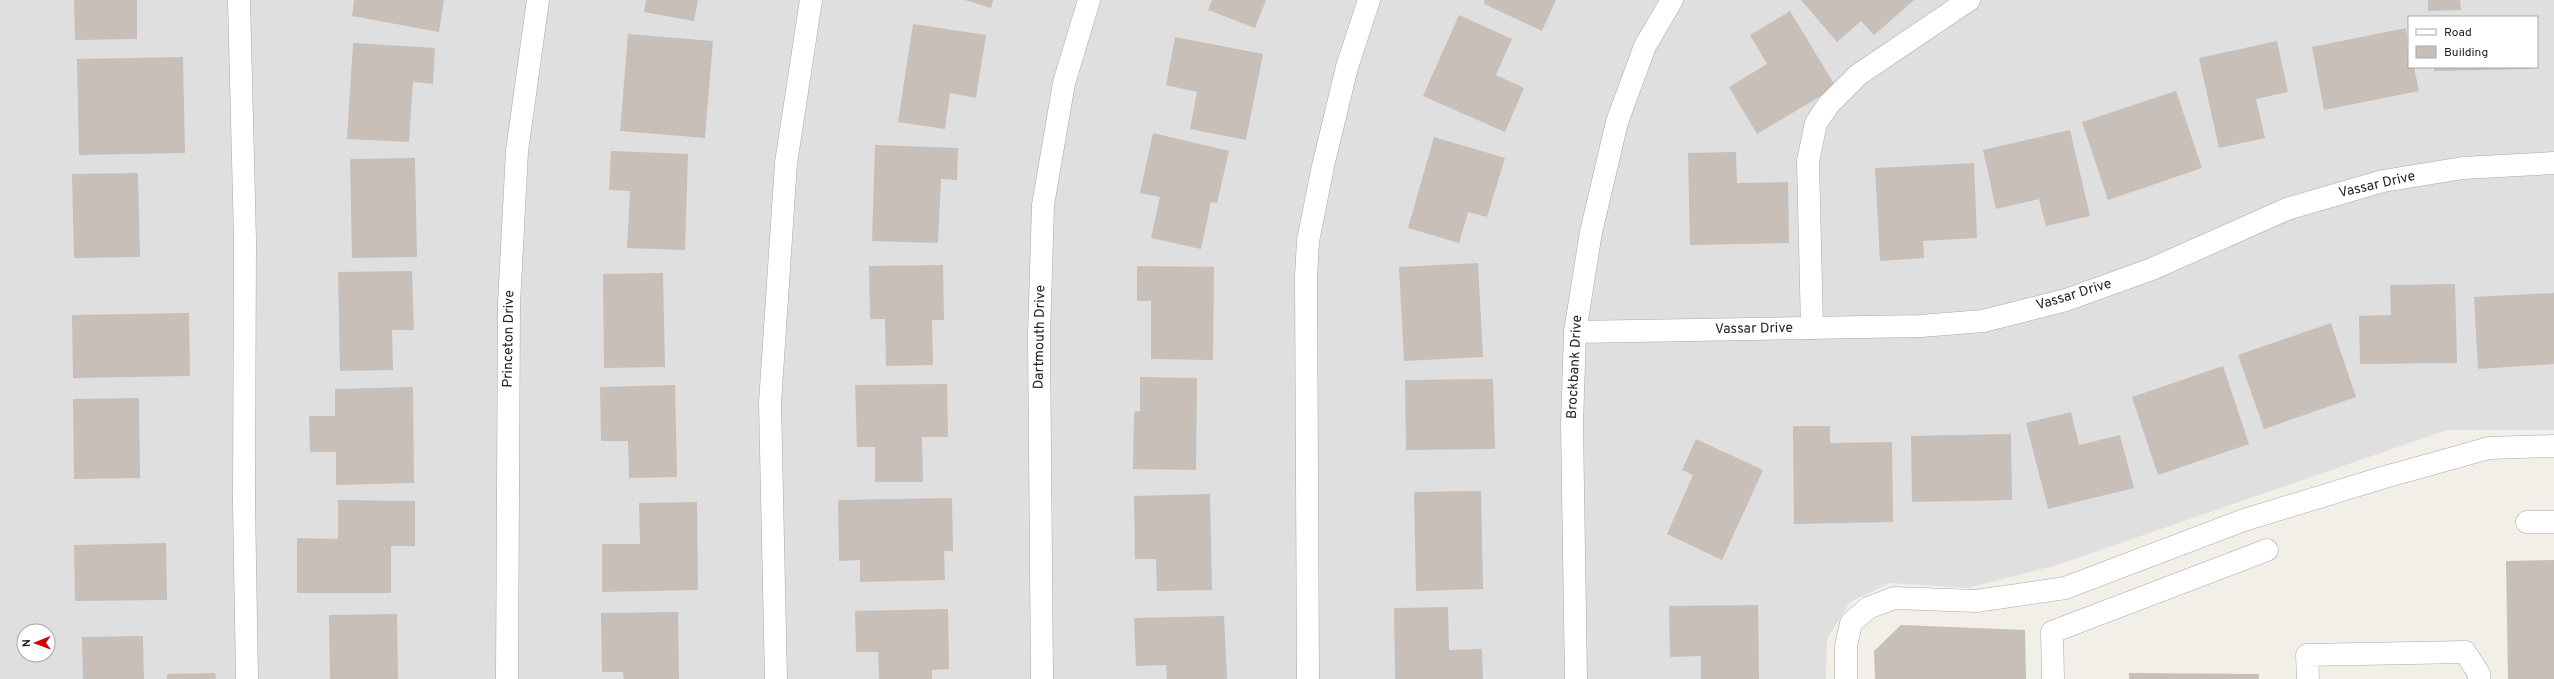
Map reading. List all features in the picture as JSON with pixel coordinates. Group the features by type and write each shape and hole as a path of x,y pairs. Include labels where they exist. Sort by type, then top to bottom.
{"street":[{"path":"239,0 245,239 244,502 247,679"},
{"name":"Princeton Drive","path":"507,679 509,304 517,151 538,0"},
{"path":"776,679 770,403 786,162 811,0"},
{"name":"Dartmouth Drive","path":"1042,679 1039,336 1043,205 1064,83 1089,0"},
{"path":"1308,679 1306,277 1308,241 1347,67 1369,0"},
{"name":"Brockbank Drive","path":"1576,679 1572,424 1575,332 1592,232 1617,122 1645,46 1672,0"},
{"path":"1812,328 1808,161 1816,123 1829,104 1858,75 1969,0"},
{"name":"Vassar Drive","path":"1575,332 1921,326 1983,321 2080,294 2152,269 2287,208 2383,181 2463,168 2554,163"},
{"path":"1846,679 1846,646 1851,623 1868,608 1894,598 1976,601 2065,588 2244,520 2385,477 2489,448 2554,446"},
{"path":"2527,522 2554,522"},
{"path":"2053,679 2052,632 2267,550"},
{"path":"2308,679 2307,655 2465,652 2479,674 2479,679"}],"shaded area":[{"path":"0,0 2554,0 2554,430 2447,430 2057,565 1968,588 1890,583 1850,602 1827,639 1826,679 0,679"}],"building":[{"path":"74,0 137,0 137,39 75,40"},
{"path":"354,0 444,0 439,32 352,16"},
{"path":"646,0 698,0 694,21 644,12"},
{"path":"965,0 993,0 991,8"},
{"path":"1212,0 1266,0 1255,28 1208,10"},
{"path":"1485,0 1556,0 1542,31 1484,4"},
{"path":"1801,0 1914,0 1874,35 1861,21 1837,42"},
{"path":"2428,0 2460,0 2461,10 2428,11"},
{"path":"1790,11 1836,87 1757,134 1729,87 1767,64 1750,35"},
{"path":"1459,15 1512,39 1496,75 1524,88 1505,132 1423,96"},
{"path":"913,24 986,35 976,98 950,93 945,129 898,122"},
{"path":"2406,28 2408,68 2414,68 2419,91 2324,110 2312,47"},
{"path":"628,34 713,41 705,138 620,131"},
{"path":"1175,37 1263,54 1246,140 1190,129 1197,92 1166,85"},
{"path":"2277,41 2288,92 2256,99 2265,138 2219,148 2199,58"},
{"path":"353,43 435,48 433,84 413,82 409,142 347,139"},
{"path":"183,57 185,153 79,155 77,59"},
{"path":"2434,68 2530,68 2530,69 2434,71"},
{"path":"2176,91 2202,168 2108,200 2082,122"},
{"path":"2070,130 2090,216 2046,226 2039,199 1996,209 1983,150"},
{"path":"1153,133 1229,151 1217,203 1211,202 1201,249 1151,238 1160,197 1140,193"},
{"path":"1434,137 1505,158 1487,217 1468,212 1459,243 1408,228"},
{"path":"875,145 958,148 957,180 941,179 938,243 872,241"},
{"path":"611,151 688,154 685,250 627,248 630,191 609,190"},
{"path":"1736,152 1737,183 1788,182 1789,243 1690,245 1688,153"},
{"path":"415,158 417,257 352,258 350,159"},
{"path":"1974,163 1977,238 1923,241 1924,258 1880,261 1875,168"},
{"path":"138,173 140,257 74,258 72,174"},
{"path":"1478,263 1483,357 1404,361 1399,267"},
{"path":"943,265 944,320 932,320 933,365 886,366 885,319 870,319 869,266"},
{"path":"1137,266 1214,267 1213,360 1151,359 1151,301 1137,301"},
{"path":"412,271 414,330 392,330 393,370 340,371 338,272"},
{"path":"663,273 665,367 604,368 603,274"},
{"path":"2455,284 2457,363 2360,364 2359,316 2391,315 2390,285"},
{"path":"2554,293 2554,364 2478,369 2474,297"},
{"path":"189,313 190,376 73,378 72,315"},
{"path":"2331,323 2356,397 2264,429 2238,355"},
{"path":"2223,366 2249,444 2158,475 2132,397"},
{"path":"1140,377 1197,378 1196,470 1133,469 1134,412 1140,411"},
{"path":"1493,379 1495,449 1406,450 1405,380"},
{"path":"947,384 948,437 922,437 923,482 875,482 875,447 857,447 855,385"},
{"path":"675,385 677,477 629,478 628,441 601,441 600,387"},
{"path":"413,387 414,483 336,485 336,452 310,452 309,416 335,416 335,389"},
{"path":"139,398 140,478 74,479 73,399"},
{"path":"2071,412 2079,445 2120,435 2134,488 2048,509 2026,423"},
{"path":"1793,426 1830,426 1830,443 1892,442 1893,522 1794,524"},
{"path":"2011,434 2012,500 1912,502 1911,436"},
{"path":"1696,439 1763,470 1722,560 1667,534 1693,475 1682,470"},
{"path":"1481,491 1483,589 1416,591 1414,492"},
{"path":"1210,494 1212,590 1157,591 1156,559 1135,559 1134,496"},
{"path":"952,498 953,551 944,551 945,580 860,582 860,560 839,561 838,500"},
{"path":"338,500 415,501 415,546 391,546 391,593 297,593 297,538 338,539"},
{"path":"697,502 698,590 602,592 602,544 640,544 639,503"},
{"path":"166,543 167,600 75,601 74,545"},
{"path":"2554,560 2554,679 2508,679 2506,561"},
{"path":"1758,605 1759,679 1701,679 1701,656 1670,657 1669,606"},
{"path":"1448,607 1449,650 1482,649 1483,679 1395,679 1394,608"},
{"path":"948,609 949,669 932,670 932,679 879,679 878,652 856,652 855,611"},
{"path":"678,612 679,679 624,679 623,672 602,672 601,613"},
{"path":"397,614 398,679 330,679 329,615"},
{"path":"1224,616 1227,679 1167,679 1166,665 1136,666 1134,618"},
{"path":"1901,625 2025,630 2026,679 1875,679 1874,651"},
{"path":"143,636 144,679 83,679 82,637"},
{"path":"215,673 216,679 167,679 167,674"},
{"path":"2129,673 2259,674 2259,679 2129,679"}]}
